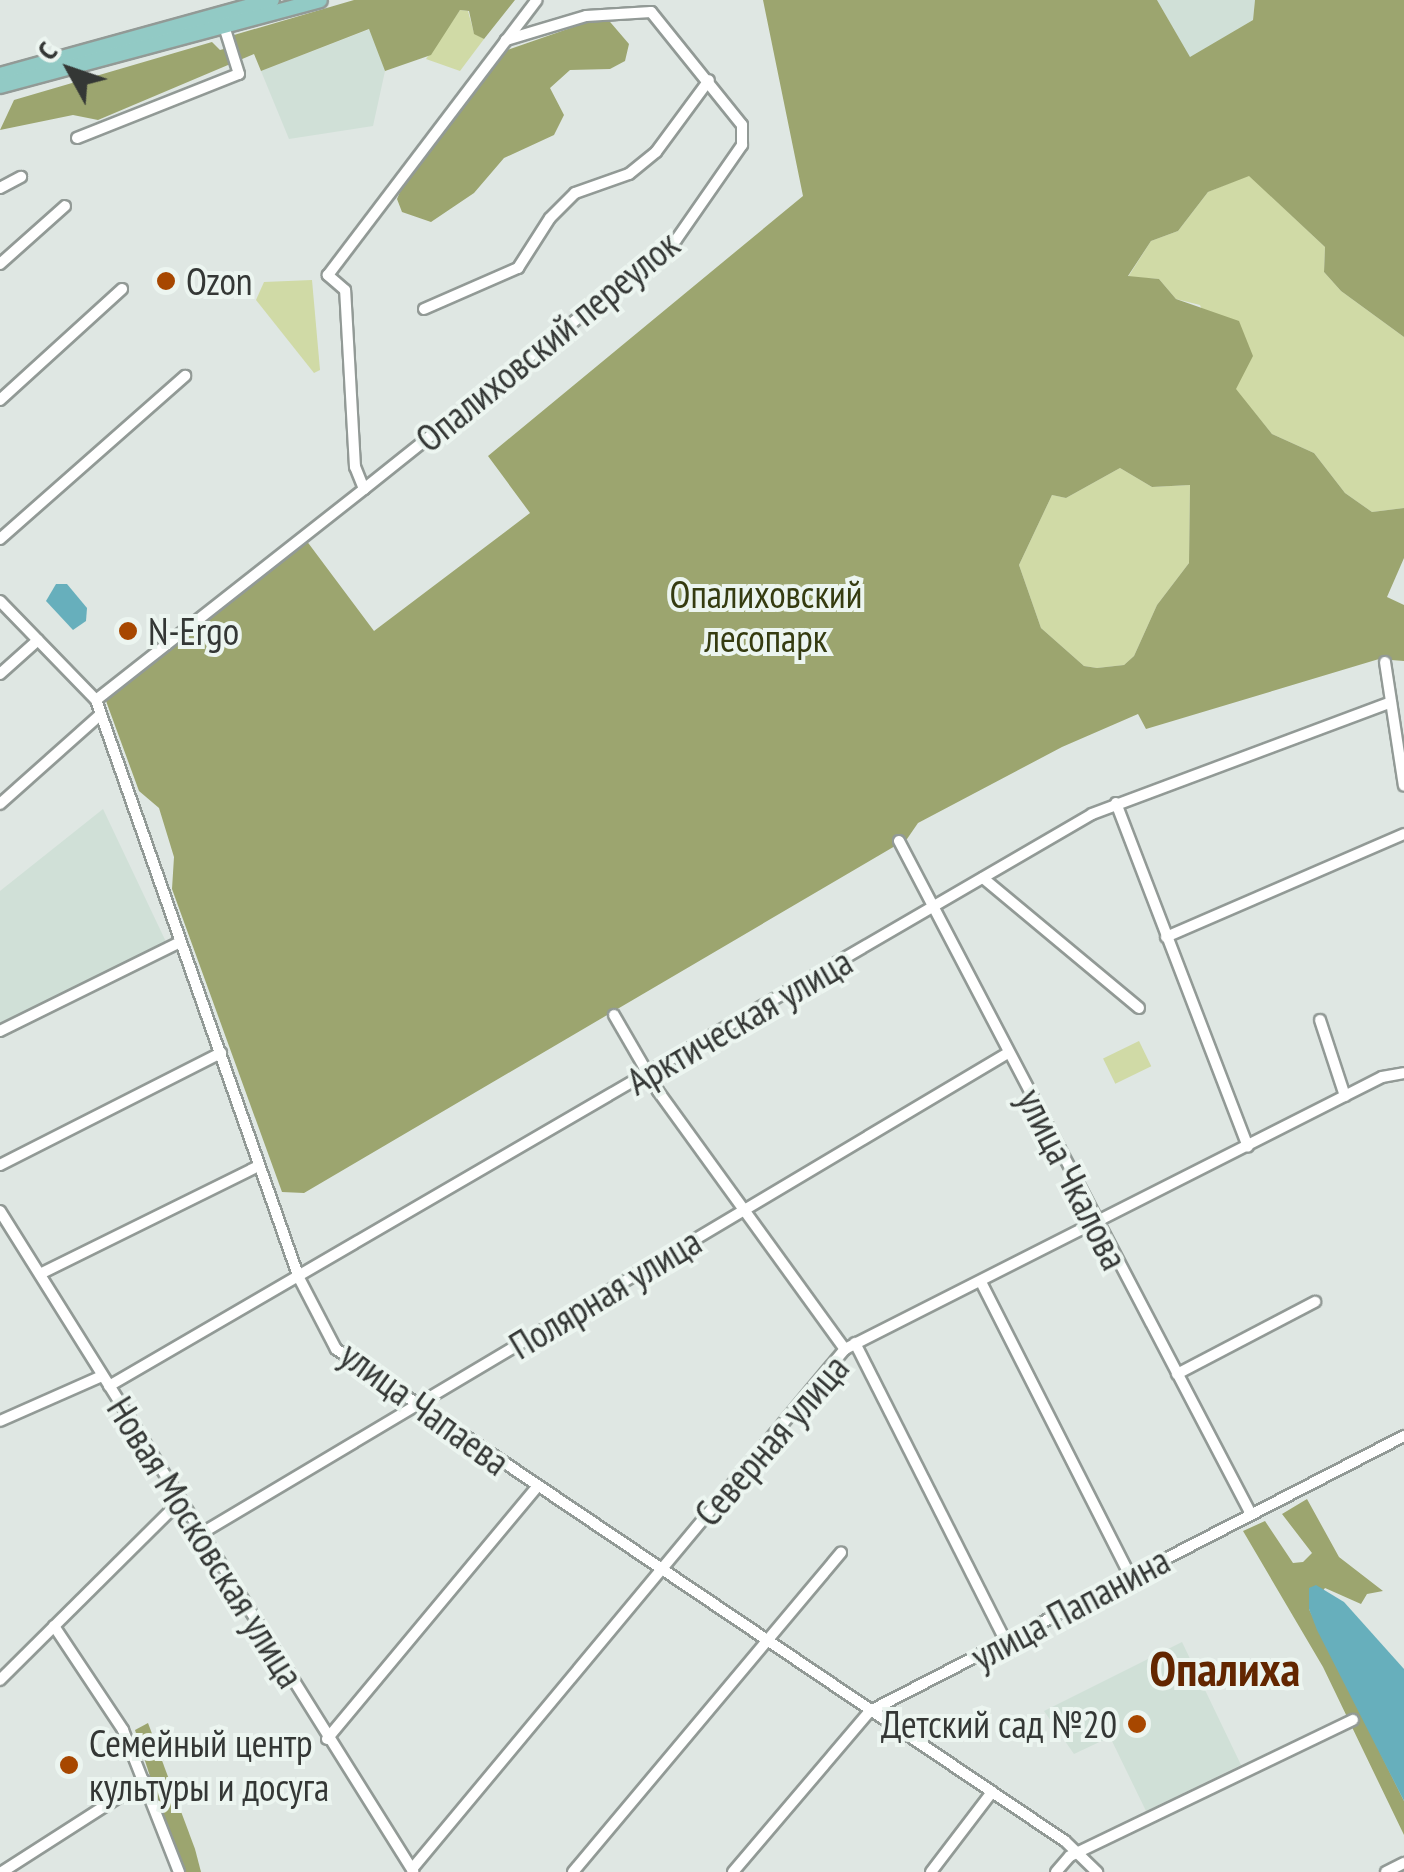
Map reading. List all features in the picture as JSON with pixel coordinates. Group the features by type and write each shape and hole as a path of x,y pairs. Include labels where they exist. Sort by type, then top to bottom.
{"main road":[{"path":"0,75 272,0"},
{"path":"0,86 320,0"}],"street":[{"path":"96,700 364,489 355,467 344,290 328,274 537,0"},
{"name":"Опалиховский переулок","path":"364,489 684,232 744,135 709,80 651,12 586,16 506,40"},
{"path":"78,138 239,74 224,26"},
{"name":"Опалиховский переулок","path":"424,309 518,268 550,218 576,193 630,174 656,152 709,80"},
{"path":"0,188 21,177"},
{"path":"0,264 65,206"},
{"path":"0,400 122,289"},
{"path":"0,539 186,376"},
{"name":"улица Чапаева","path":"0,601 96,700 299,1278 336,1349 992,1792 1080,1853 1097,1872"},
{"path":"0,674 38,640"},
{"path":"1385,662 1404,786"},
{"name":"Арктическая улица","path":"0,1421 106,1381 299,1278 1116,803 1391,702"},
{"path":"0,804 100,715"},
{"path":"1116,803 1248,1146"},
{"path":"1166,937 1404,834"},
{"name":"улица Чкалова","path":"898,842 938,906 1095,1225 1251,1514"},
{"path":"984,878 1138,1008"},
{"path":"0,1031 180,942"},
{"path":"614,1015 648,1074 744,1209 850,1346 1006,1642"},
{"path":"1320,1020 1345,1096"},
{"path":"0,1165 220,1053"},
{"name":"Полярная улица","path":"202,1534 1008,1053"},
{"name":"Северная улица","path":"413,1871 850,1346 1345,1096 1404,1073"},
{"path":"40,1274 259,1166"},
{"name":"Новая Московская улица","path":"0,1210 413,1871"},
{"path":"981,1282 1130,1576"},
{"path":"1177,1374 1315,1302"},
{"name":"улица Папанина","path":"733,1872 870,1711 1404,1436"},
{"path":"328,1739 536,1487"},
{"path":"0,1680 181,1500"},
{"path":"573,1872 841,1553"},
{"path":"54,1626 123,1730 178,1872"},
{"path":"1056,1872 1080,1853 1353,1720"},
{"path":"2,1872 144,1780"},
{"path":"931,1872 992,1792"},
{"path":"1386,1872 1404,1863"}],"shaded area":[{"path":"1157,0 1255,0 1253,20 1190,58"},
{"path":"370,29 385,71 373,126 289,139 261,71"},
{"path":"103,809 167,944 0,1027 0,891"},
{"name":"Детский сад №20","path":"1182,1642 1241,1765 1146,1811 1110,1737 1074,1754 1044,1711"}],"green space":[{"path":"354,0 515,0 484,39 474,34 469,11 460,10 431,55 385,71 369,29 261,71 254,54 98,120 73,115 0,130 14,100 212,42 220,50 231,47 234,35"},
{"name":"Опалиховский лесопарк","path":"763,0 1157,0 1190,57 1253,20 1255,0 1404,0 1404,337 1341,291 1324,272 1325,247 1249,176 1208,192 1178,231 1151,241 1128,276 1159,279 1176,299 1239,321 1253,356 1236,389 1272,434 1314,453 1345,493 1372,512 1404,508 1404,558 1387,597 1404,605 1404,661 1379,659 1146,729 1138,714 1062,747 918,823 907,839 304,1193 282,1192 172,889 174,857 159,808 139,791 106,701 306,540 374,631 530,513 488,456 803,196","holes":["1120,468 1152,487 1190,485 1189,563 1157,605 1134,656 1124,665 1084,666 1041,628 1019,565 1052,495 1066,498"]},
{"path":"460,10 468,11 474,33 484,39 460,71 426,59"},
{"path":"605,16 629,44 625,61 610,69 570,70 550,88 564,115 554,135 504,158 474,193 431,222 402,212 397,199 405,180 507,50"},
{"path":"1249,175 1325,247 1324,272 1341,291 1404,337 1404,508 1372,512 1345,493 1314,453 1272,434 1235,389 1200,305 1176,299 1159,279 1128,277 1151,241 1178,231 1208,192"},
{"path":"312,280 320,370 314,373 256,300 264,282"},
{"path":"1120,468 1152,487 1190,485 1189,563 1157,605 1134,656 1124,665 1097,668 1084,666 1041,628 1019,565 1052,495 1066,498"},
{"path":"1139,1041 1151,1066 1115,1084 1103,1059"},
{"path":"1307,1499 1339,1557 1383,1591 1367,1594 1361,1604 1325,1588 1309,1609 1404,1801 1404,1835 1323,1667 1243,1531 1265,1521 1293,1563 1303,1562 1312,1553 1282,1514"},
{"path":"148,1723 201,1872 182,1872 179,1866 135,1730"}],"water":[{"path":"56,584 67,584 87,608 86,621 73,630 46,601"},
{"path":"1316,1585 1344,1602 1404,1669 1404,1801 1317,1630 1309,1609 1309,1588"}],"place":[{"name":"Ozon","path":"166,281"},
{"name":"N-Ergo","path":"128,631"},
{"name":"Детский сад №20","path":"1137,1724"},
{"name":"Семейный центр культуры и досуга","path":"69,1765"}],"district":[{"name":"Опалиха","path":"1225,1669"}]}
